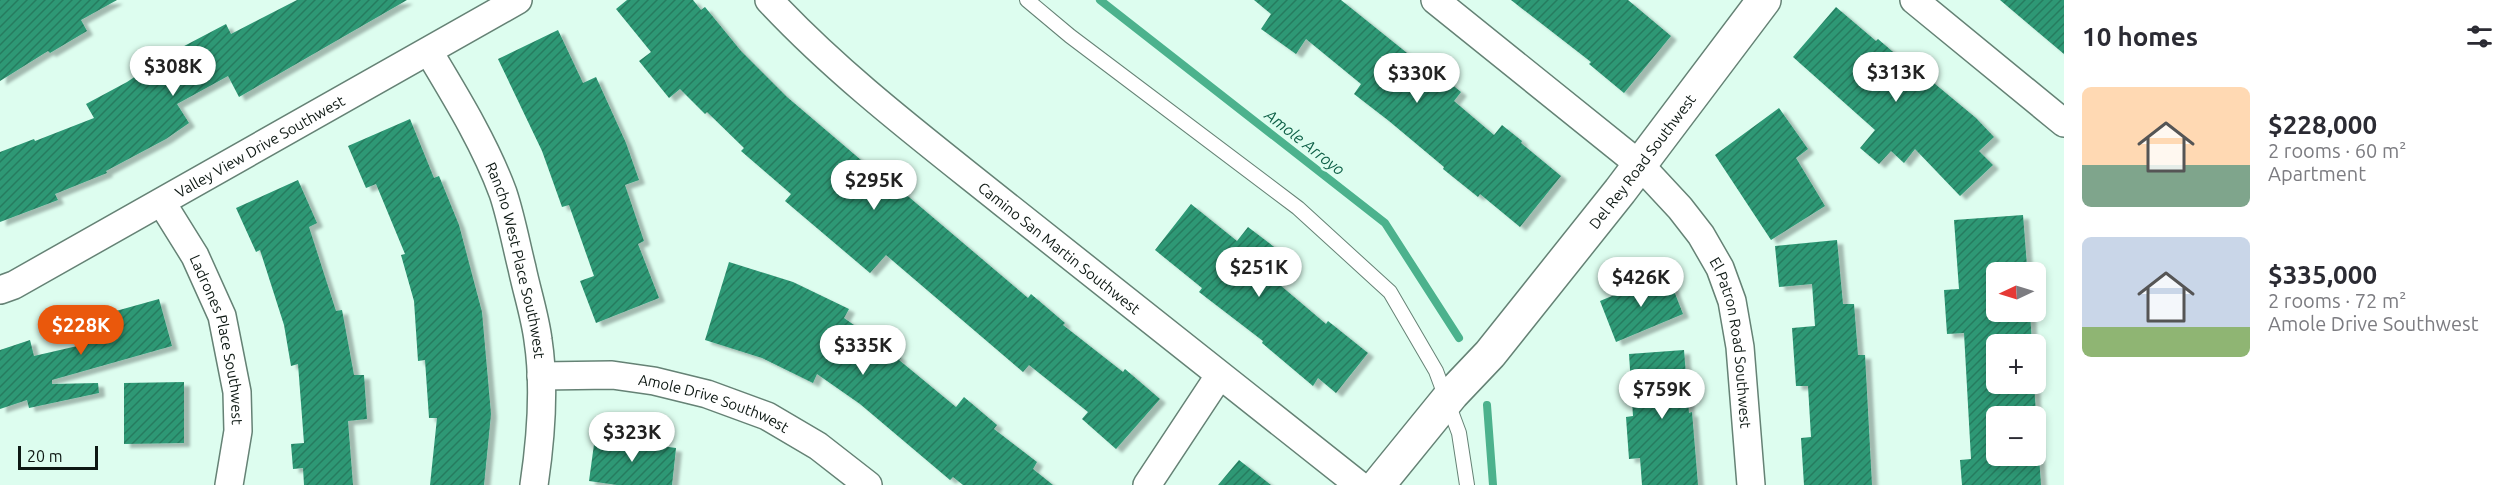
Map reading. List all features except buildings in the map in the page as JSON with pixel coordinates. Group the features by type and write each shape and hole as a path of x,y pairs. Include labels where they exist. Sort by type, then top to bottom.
{"street":[{"name":"Valley View Drive Southwest","path":"0,290 14,285 162,203 518,0"},
{"name":"Camino San Martin Southwest","path":"769,0 789,22 859,86 1219,376 1359,485"},
{"name":"El Patron Road Southwest","path":"1435,0 1640,165 1680,208 1701,235 1720,268 1732,301 1740,347 1751,485"},
{"name":"Del Rey Road Southwest","path":"1378,485 1450,397 1490,354 1640,165 1764,0"},
{"path":"1914,0 2064,123"},
{"name":"Rancho West Place Southwest","path":"429,52 463,110 503,194 538,339 541,376 538,456 534,485"},
{"name":"Ladrones Place Southwest","path":"162,203 195,256 222,316 237,392 238,431 229,485"},
{"name":"Amole Drive Southwest","path":"541,376 612,375 654,381 707,394 767,416 818,446 868,485"},
{"path":"1147,485 1219,376"}],"lane":[{"path":"1027,0 1070,36 1298,208 1390,292 1450,397 1459,433 1467,485"}],"waterway":[{"name":"Amole Arroyo","path":"1100,0 1385,223 1459,338"},
{"name":"Amole Arroyo","path":"1487,405 1493,485"}]}
